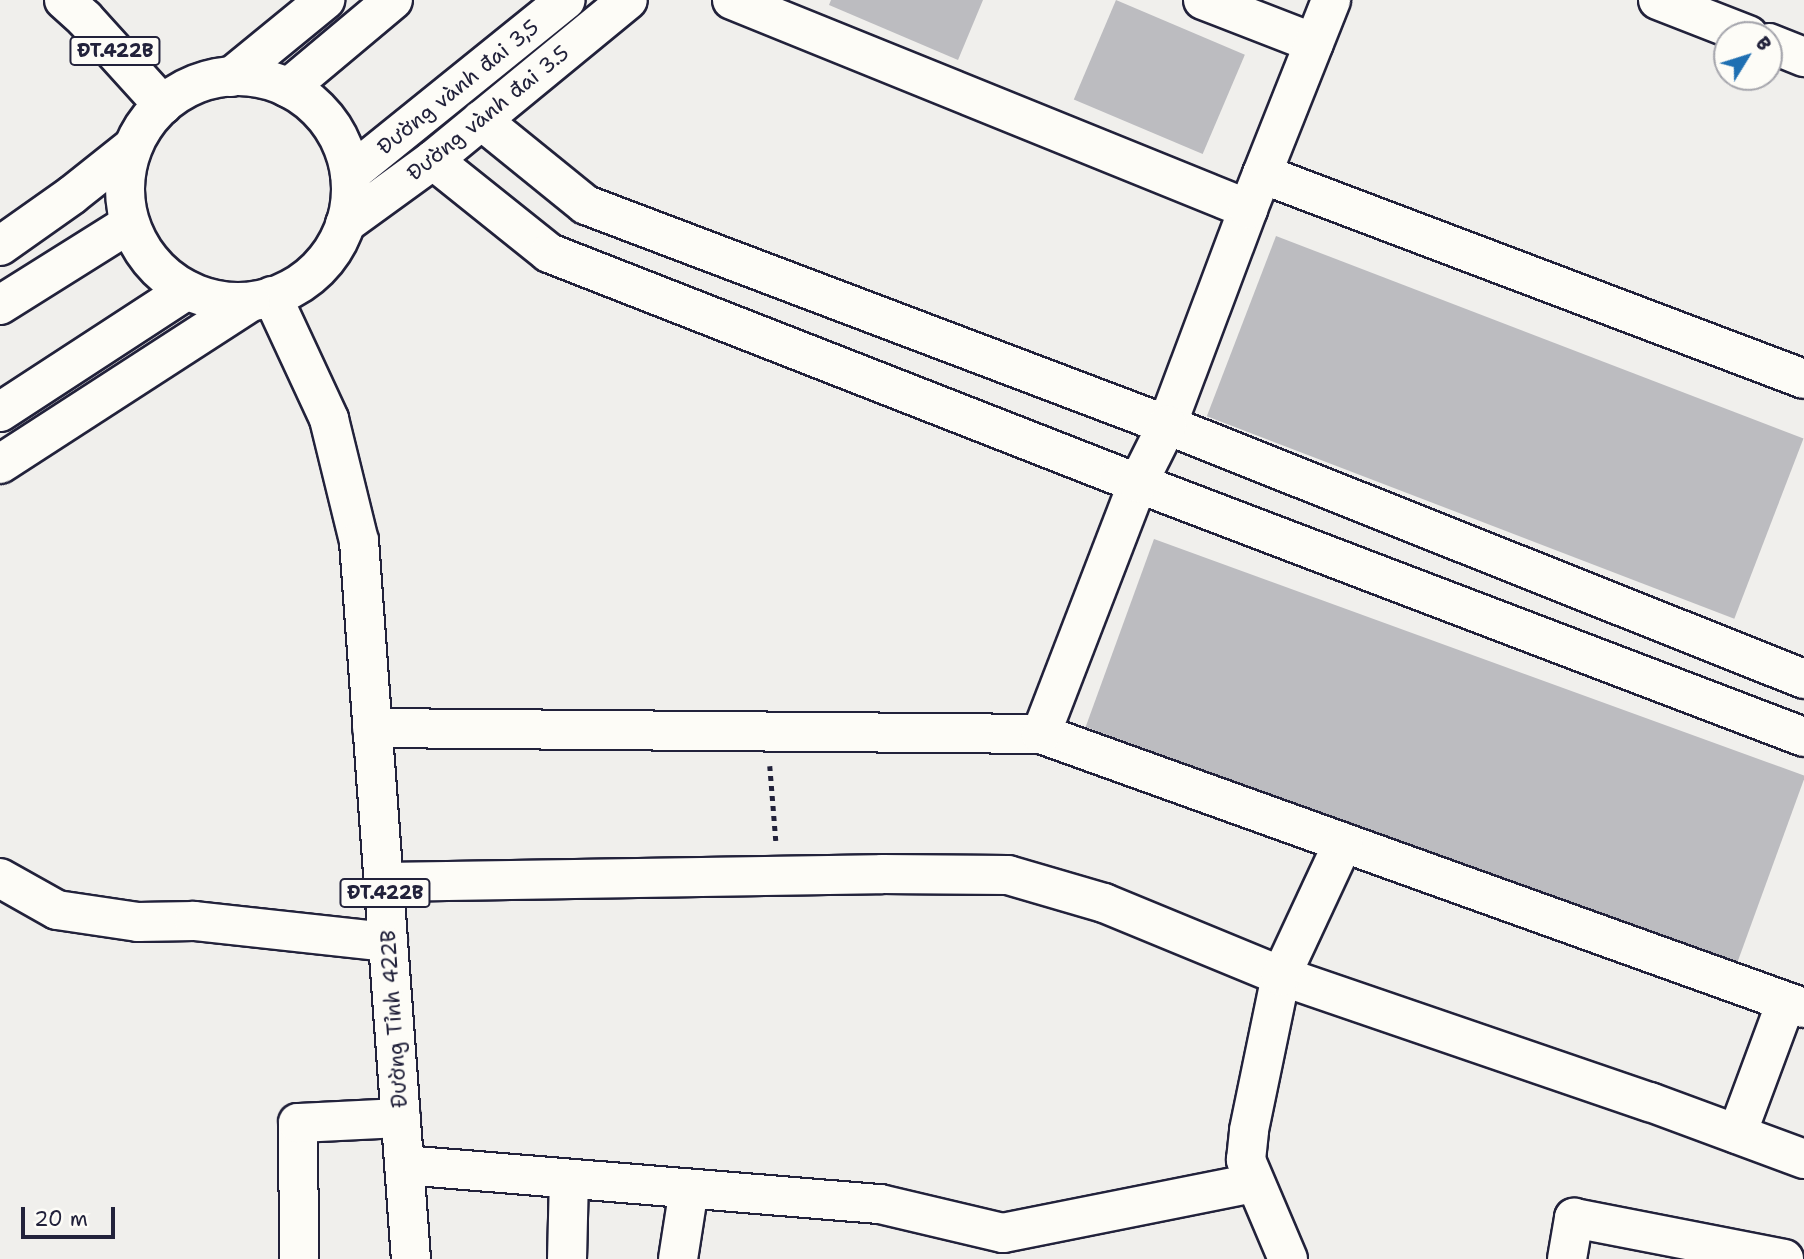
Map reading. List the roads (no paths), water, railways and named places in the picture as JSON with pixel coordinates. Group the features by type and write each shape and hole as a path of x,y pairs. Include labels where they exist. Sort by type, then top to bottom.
{"street":[{"name":"ĐT.422B","path":"64,0 85,19 163,105"},
{"path":"231,77 325,0"},
{"path":"288,88 393,0"},
{"name":"Đường vành đai 3,5","path":"350,174 565,0"},
{"name":"Đường vành đai 3.5","path":"345,224 433,160 628,0"},
{"path":"732,0 791,12 1248,209"},
{"path":"1203,0 1314,43"},
{"path":"1041,734 1138,483 1167,425 1248,209 1331,0"},
{"path":"1670,2 1715,21"},
{"path":"1783,49 1804,57"},
{"path":"0,246 72,195 131,148 151,115 181,90 217,77 254,77 288,88 317,109 339,139 350,174 349,210 337,244 315,273 285,293 261,299 211,300 187,290 176,284 148,258 130,224 124,186 131,148"},
{"path":"481,120 586,205 1167,425 1804,679"},
{"path":"433,160 549,253 1138,483 1804,737"},
{"path":"1262,174 1804,379"},
{"path":"524,233 569,190"},
{"path":"0,305 130,224"},
{"path":"0,412 187,290"},
{"path":"0,464 261,299"},
{"name":"Đường Tỉnh 422B","path":"261,299 330,419 356,528 411,1259"},
{"path":"372,728 1041,734 1795,1005 1737,1134"},
{"path":"1288,1259 1246,1160 1249,1130 1281,976 1343,843"},
{"path":"384,883 972,873 1008,876 1104,903 1281,976 1804,1159"},
{"path":"0,878 57,910 138,922 194,921 388,942"},
{"path":"299,1259 298,1123 401,1118"},
{"path":"404,1165 880,1204 1003,1233 1254,1183"},
{"path":"567,1259 569,1179"},
{"path":"678,1259 689,1189"},
{"path":"1567,1259 1574,1218 1784,1259"}]}
